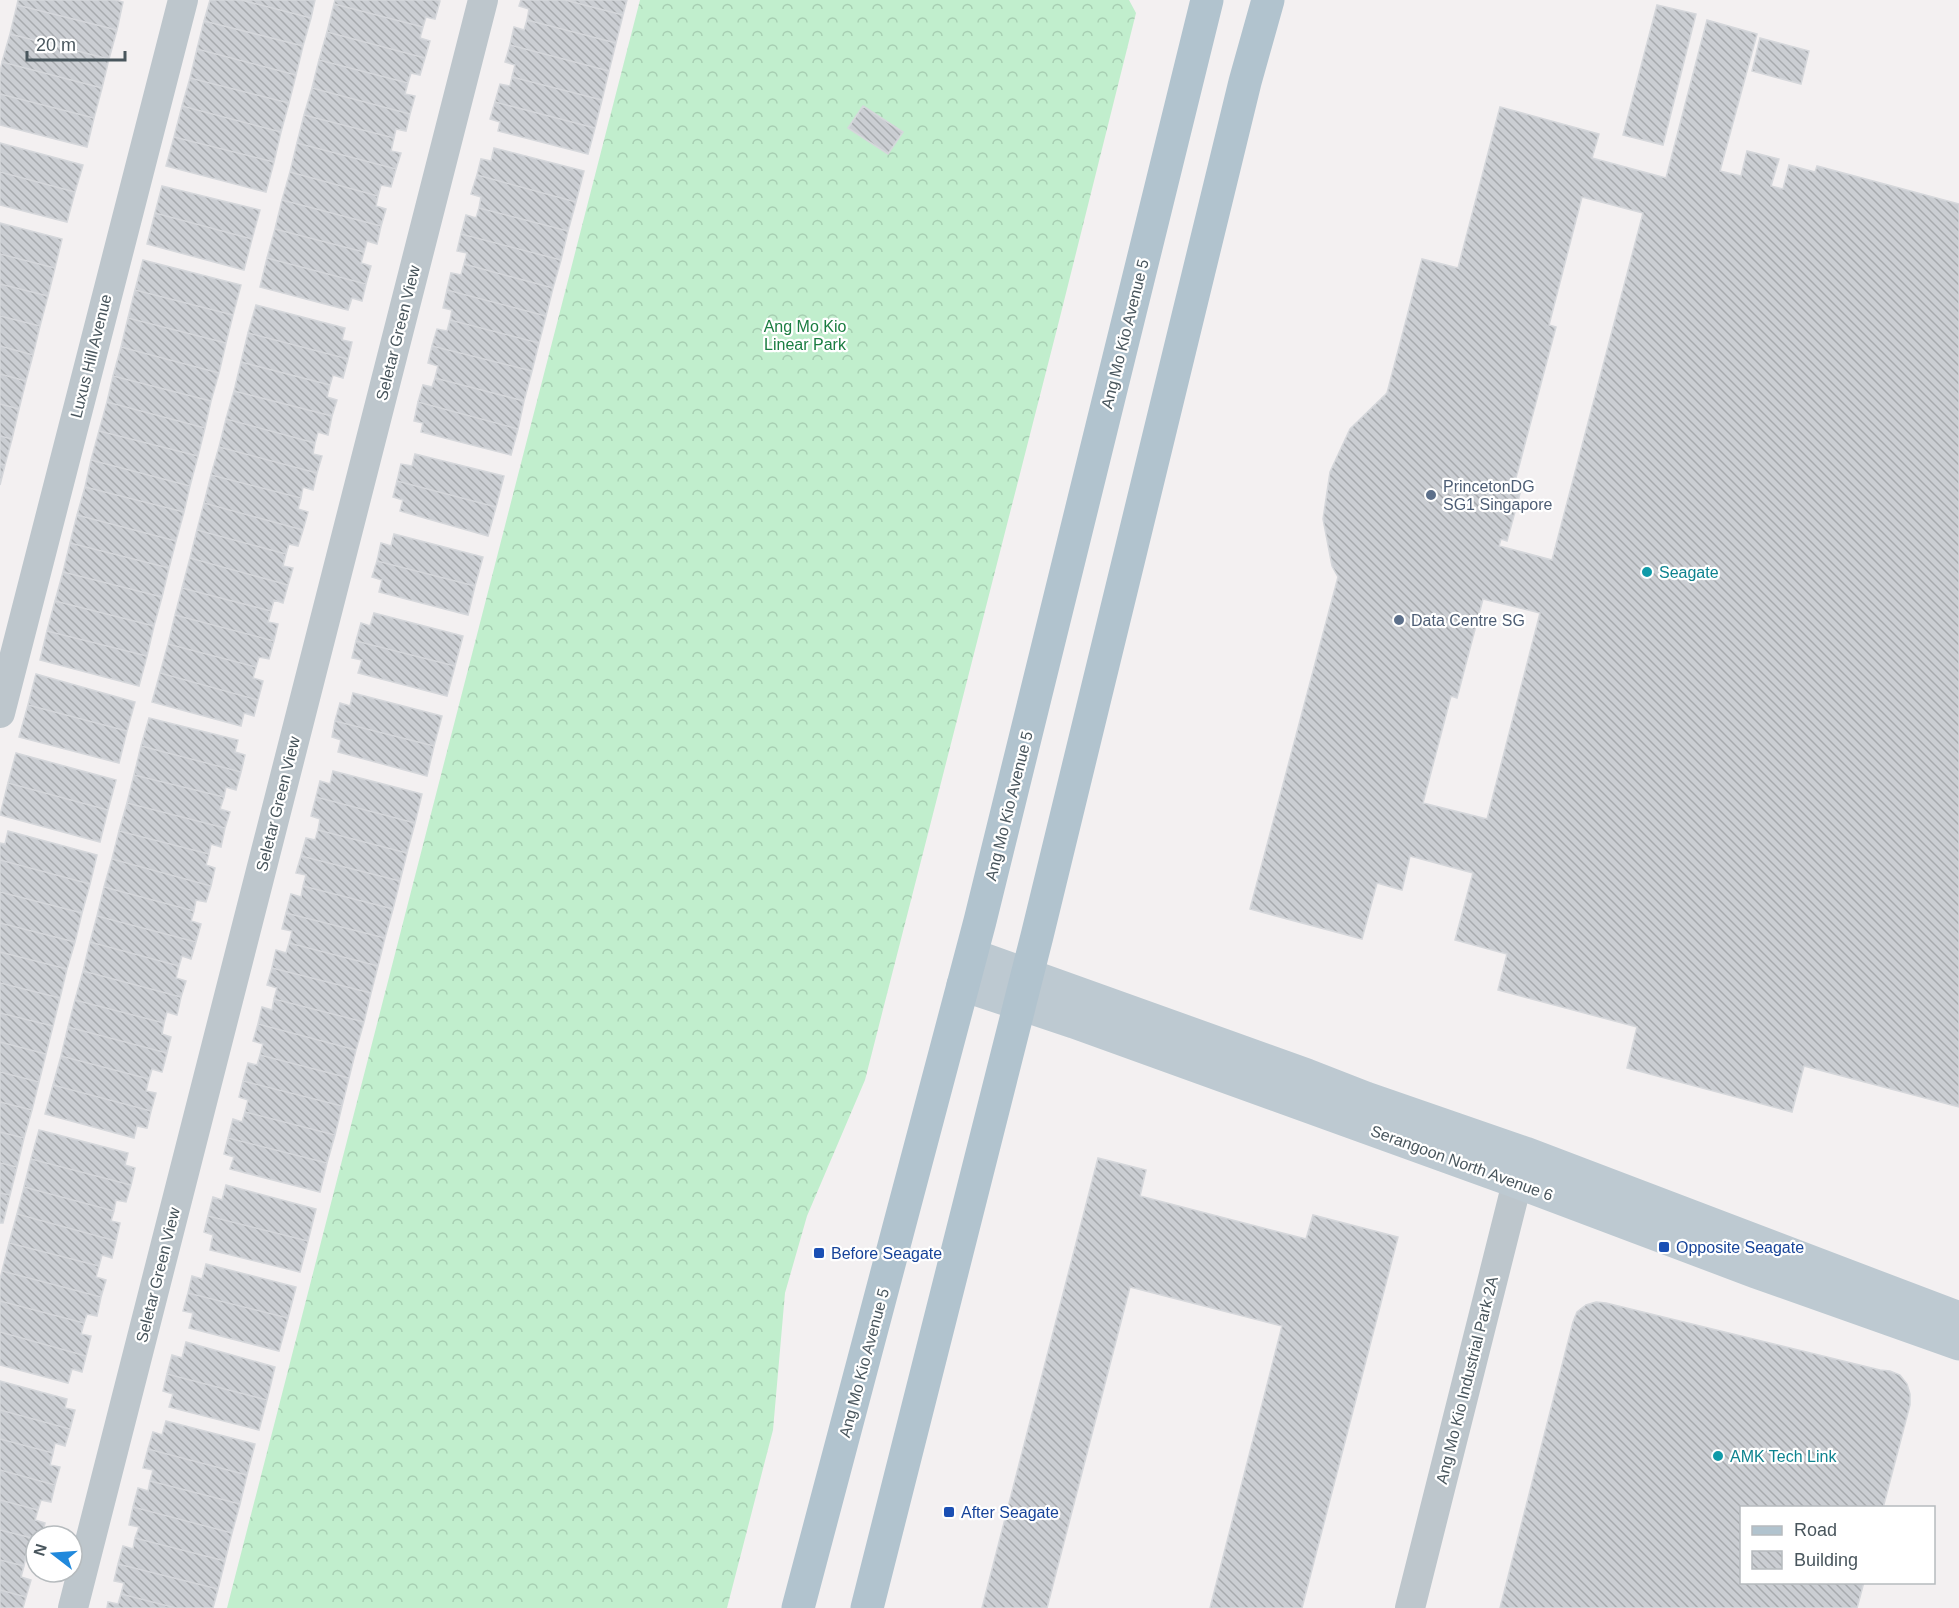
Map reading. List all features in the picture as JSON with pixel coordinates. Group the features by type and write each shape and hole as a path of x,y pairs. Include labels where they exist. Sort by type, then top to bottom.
{"main road":[{"name":"Ang Mo Kio Avenue 5","path":"798,1608 968,970 1207,0"},
{"path":"867,1608 1023,989 1245,82 1268,0"}],"street":[{"name":"Luxus Hill Avenue","path":"0,712 183,0"},
{"name":"Seletar Green View","path":"73,1608 483,0"},
{"name":"Serangoon North Avenue 6","path":"968,970 1521,1167 1959,1318"},
{"name":"Serangoon North Avenue 6","path":"1521,1167 1756,1272 1959,1344"},
{"name":"Ang Mo Kio Industrial Park 2A","path":"1410,1608 1521,1167"}],"green space":[{"name":"Ang Mo Kio Linear Park","path":"640,0 1129,0 1136,13 865,1080 807,1216 785,1293 773,1430 727,1608 227,1608"}],"building":[{"path":"18,0 115,0 123,2 117,30 17,5"},
{"path":"210,0 241,0 311,18 303,46 204,21"},
{"path":"241,0 315,0 311,18"},
{"path":"335,0 440,1 435,19 426,17 423,27 334,4"},
{"path":"521,0 565,0 623,15 616,43 527,20 529,9 519,6"},
{"path":"565,0 627,0 623,15"},
{"path":"334,4 423,27 420,38 430,41 425,58 327,32"},
{"path":"17,5 117,30 109,59 10,34"},
{"path":"1657,5 1696,14 1663,145 1623,135"},
{"path":"527,20 616,43 609,71 510,45 514,27 524,30"},
{"name":"Seagate","path":"1707,20 1757,34 1720,171 1741,176 1747,151 1779,159 1771,186 1783,189 1789,165 1815,172 1817,166 1959,204 1959,1107 1804,1066 1792,1112 1627,1068 1637,1027 1498,990 1507,954 1455,940 1473,873 1410,856 1402,890 1377,883 1362,939 1250,909 1338,577 1332,566 1323,519 1330,472 1350,429 1387,393 1422,259 1458,268 1500,107 1599,134 1592,158 1666,178","holes":["1582,197 1643,213 1552,560 1499,546 1501,539 1507,541 1521,490 1513,489 1556,327 1549,325","1483,599 1540,613 1487,819 1423,803 1451,696 1457,698"]},
{"path":"204,21 303,46 296,75 197,49"},
{"path":"327,32 425,58 420,75 411,73 408,83 319,60"},
{"path":"10,34 109,59 102,88 2,62"},
{"path":"1760,38 1809,51 1801,84 1752,71"},
{"path":"510,45 609,71 602,100 512,77 515,65 505,62"},
{"path":"197,49 296,75 289,103 190,78"},
{"path":"319,60 408,83 405,94 415,96 410,114 312,88"},
{"path":"2,62 102,88 94,118 0,94"},
{"path":"512,77 602,100 595,128 495,102 500,84 510,86"},
{"path":"190,78 289,103 281,132 182,106"},
{"path":"312,88 410,114 406,131 396,129 394,138 304,115"},
{"path":"0,94 94,118 87,147 0,125"},
{"path":"495,102 595,128 588,154 498,131 500,122 490,119"},
{"path":"182,106 281,132 274,162 174,137"},
{"path":"863,106 903,132 888,154 848,128"},
{"path":"304,115 394,138 391,151 401,153 396,169 297,143"},
{"path":"174,137 274,162 266,192 166,166"},
{"path":"0,143 83,165 75,192 0,172"},
{"path":"297,143 396,169 391,187 381,185 378,196 290,172"},
{"path":"494,148 584,171 576,202 477,175 481,159 491,161"},
{"path":"0,172 75,192 67,222 0,205"},
{"path":"290,172 378,196 376,206 386,209 381,226 282,200"},
{"path":"477,175 576,202 568,231 479,208 481,197 471,194"},
{"path":"162,186 260,210 252,239 155,213"},
{"path":"282,200 381,226 377,244 367,241 364,252 275,229"},
{"path":"479,208 568,231 561,260 461,234 466,215 476,218"},
{"path":"155,213 252,239 244,270 147,244"},
{"path":"0,223 62,239 55,268 0,254"},
{"path":"275,229 364,252 361,263 371,266 366,284 267,258"},
{"path":"461,234 561,260 553,288 464,264 467,253 457,251"},
{"path":"0,254 55,268 48,296 0,284"},
{"path":"267,258 366,284 362,301 352,298 348,310 260,287"},
{"path":"143,260 241,285 233,315 135,290"},
{"path":"464,264 553,288 546,316 447,290 451,273 461,275"},
{"path":"0,284 48,296 40,326 0,316"},
{"path":"135,290 233,315 226,343 128,318"},
{"path":"447,290 546,316 539,343 450,320 452,310 443,308"},
{"path":"256,305 345,328 342,340 352,342 348,359 248,333"},
{"path":"0,316 40,326 33,355 0,346"},
{"path":"128,318 226,343 219,373 121,347"},
{"path":"450,320 539,343 532,371 432,346 437,329 447,331"},
{"path":"248,333 348,359 343,378 333,375 330,385 241,362"},
{"path":"0,346 33,355 26,381 0,374"},
{"path":"432,346 532,371 524,401 435,378 438,366 428,363"},
{"path":"121,347 219,373 211,401 113,376"},
{"path":"241,362 330,385 327,397 337,400 332,416 234,391"},
{"path":"0,374 26,381 19,409 0,404"},
{"path":"113,376 211,401 205,428 107,402"},
{"path":"435,378 524,401 518,429 418,402 423,385 432,387"},
{"path":"234,391 332,416 328,435 318,432 315,443 226,419"},
{"path":"107,402 205,428 198,456 99,431"},
{"path":"418,402 518,429 511,455 421,432 423,423 414,421"},
{"path":"0,404 19,409 12,439 0,436"},
{"path":"226,419 315,443 313,454 322,456 317,473 219,447"},
{"path":"99,431 198,456 190,486 91,460"},
{"path":"0,436 12,439 5,465 0,464"},
{"path":"219,447 317,473 313,490 303,487 301,498 211,475"},
{"path":"415,454 504,476 496,507 397,481 401,464 412,466"},
{"path":"91,460 190,486 184,512 85,487"},
{"path":"0,464 5,465 0,485"},
{"path":"211,475 301,498 298,509 308,512 303,530 204,503"},
{"path":"397,481 496,507 488,536 400,511 403,500 393,497"},
{"path":"85,487 184,512 176,541 77,515"},
{"path":"204,503 303,530 298,546 289,544 286,554 197,530"},
{"path":"77,515 176,541 169,568 70,543"},
{"path":"197,530 286,554 283,566 293,568 288,585 190,558"},
{"path":"394,534 483,557 475,586 377,561 381,543 391,546"},
{"path":"70,543 169,568 162,597 63,572"},
{"path":"190,558 288,585 283,603 274,600 271,611 182,588"},
{"path":"377,561 475,586 468,615 379,592 382,580 372,577"},
{"path":"63,572 162,597 154,626 55,601"},
{"path":"182,588 271,611 268,622 278,624 274,641 175,615"},
{"path":"55,601 154,626 147,656 47,631"},
{"path":"374,613 463,636 455,666 356,641 361,623 370,626"},
{"path":"175,615 274,641 269,659 259,657 256,667 168,644"},
{"path":"47,631 147,656 139,686 40,660"},
{"path":"356,641 455,666 447,696 358,673 362,660 352,658"},
{"path":"168,644 256,667 253,678 263,681 258,700 160,673"},
{"path":"160,673 258,700 254,716 244,713 241,726 152,702"},
{"path":"36,674 135,702 127,731 28,705"},
{"path":"353,693 442,716 434,746 335,721 340,703 350,706"},
{"path":"28,705 127,731 119,763 19,737"},
{"path":"149,718 238,740 235,752 245,755 241,772 141,746"},
{"path":"335,721 434,746 427,776 338,752 341,740 332,737"},
{"path":"141,746 241,772 236,790 226,787 224,797 134,775"},
{"path":"16,753 116,780 108,810 8,783"},
{"path":"333,771 422,794 415,823 316,797 320,781 330,784"},
{"path":"134,775 224,797 220,809 230,812 225,828 127,803"},
{"path":"8,783 108,810 100,842 0,815"},
{"path":"316,797 415,823 407,853 318,830 320,819 311,816"},
{"path":"127,803 225,828 221,847 211,844 209,854 119,831"},
{"path":"318,830 407,853 400,881 301,856 306,838 315,840"},
{"path":"8,831 97,855 90,884 0,860 0,843 5,844"},
{"path":"119,831 209,854 206,865 215,868 211,886 112,859"},
{"path":"301,856 400,881 393,909 303,886 306,875 296,873"},
{"path":"112,859 211,886 206,902 196,900 194,911 104,887"},
{"path":"0,860 90,884 82,913 0,892"},
{"path":"303,886 393,909 385,938 286,913 291,894 301,897"},
{"path":"104,887 194,911 191,921 201,924 196,942 97,916"},
{"path":"0,892 82,913 75,942 0,923"},
{"path":"286,913 385,938 378,966 289,943 292,931 282,929"},
{"path":"97,916 196,942 191,959 182,956 179,966 90,942"},
{"path":"0,923 75,942 67,969 0,952"},
{"path":"90,942 179,966 176,978 186,981 181,997 83,971"},
{"path":"289,943 378,966 371,993 272,968 276,950 286,953"},
{"path":"0,952 67,969 60,998 0,983"},
{"path":"272,968 371,993 364,1022 274,999 277,988 267,985"},
{"path":"83,971 181,997 177,1015 167,1012 164,1023 75,1000"},
{"path":"0,983 60,998 53,1026 0,1013"},
{"path":"274,999 364,1022 356,1050 258,1024 262,1007 272,1010"},
{"path":"75,1000 164,1023 162,1034 171,1037 167,1053 68,1027"},
{"path":"0,1013 53,1026 46,1054 0,1042"},
{"path":"258,1024 356,1050 349,1078 260,1055 263,1044 253,1041"},
{"path":"68,1027 167,1053 162,1072 152,1069 149,1079 61,1056"},
{"path":"0,1042 46,1054 39,1082 0,1072"},
{"path":"260,1055 349,1078 342,1106 243,1081 248,1063 257,1065"},
{"path":"61,1056 149,1079 146,1091 156,1093 151,1111 53,1085"},
{"path":"0,1072 39,1082 32,1110 0,1102"},
{"path":"243,1081 342,1106 335,1135 245,1112 248,1100 239,1097"},
{"path":"53,1085 151,1111 147,1128 137,1126 134,1138 45,1114"},
{"path":"0,1102 32,1110 24,1138 0,1132"},
{"path":"245,1112 335,1135 327,1163 228,1138 233,1119 242,1122"},
{"path":"39,1130 128,1153 125,1165 135,1168 131,1185 31,1159"},
{"path":"0,1132 24,1138 17,1167 0,1163"},
{"path":"228,1138 327,1163 320,1192 230,1169 234,1157 224,1154"},
{"path":"1098,1158 1146,1170 1140,1196 1306,1239 1313,1215 1398,1237 1302,1608 1210,1608 1282,1326 1130,1287 1047,1608 982,1608"},
{"path":"31,1159 131,1185 126,1202 116,1200 114,1211 24,1187"},
{"path":"0,1163 17,1167 10,1195 0,1193"},
{"path":"226,1185 316,1209 308,1241 208,1216 213,1197 222,1200"},
{"path":"24,1187 114,1211 111,1221 120,1223 116,1241 17,1214"},
{"path":"0,1193 10,1195 3,1223 0,1223"},
{"path":"17,1214 116,1241 112,1258 102,1255 99,1266 9,1243"},
{"path":"208,1216 308,1241 300,1272 210,1250 213,1235 204,1232"},
{"path":"9,1243 99,1266 96,1277 106,1280 101,1297 2,1271"},
{"path":"206,1264 296,1287 288,1318 188,1293 192,1276 202,1279"},
{"path":"2,1271 101,1297 97,1316 87,1314 84,1323 0,1301"},
{"path":"188,1293 288,1318 279,1351 189,1328 193,1313 183,1311"},
{"path":"0,1301 84,1323 81,1334 91,1336 86,1356 0,1332"},
{"name":"AMK Tech Link","path":"1596,1302 1606,1303 1900,1375 1907,1384 1910,1405 1884,1506 1740,1506 1740,1584 1863,1584 1857,1608 1500,1608 1573,1322 1577,1312 1586,1305"},
{"path":"0,1332 86,1356 82,1372 72,1369 68,1383 0,1365"},
{"path":"186,1342 275,1367 267,1400 167,1374 172,1355 182,1358"},
{"path":"167,1374 267,1400 259,1430 169,1407 173,1394 163,1391"},
{"path":"0,1381 67,1399 65,1408 75,1410 70,1429 0,1410"},
{"path":"0,1410 70,1429 65,1446 55,1443 53,1453 0,1439"},
{"path":"166,1421 255,1444 247,1475 148,1449 153,1432 162,1435"},
{"path":"0,1439 53,1453 50,1465 60,1467 55,1485 0,1470"},
{"path":"148,1449 247,1475 240,1504 150,1481 153,1470 143,1468"},
{"path":"0,1470 55,1485 51,1502 41,1500 38,1510 0,1500"},
{"path":"150,1481 240,1504 232,1533 133,1507 138,1488 148,1491"},
{"path":"0,1500 38,1510 35,1520 45,1523 24,1524 24,1536 0,1530"},
{"path":"133,1507 232,1533 225,1561 135,1538 139,1527 129,1525"},
{"path":"0,1530 24,1536 24,1566 0,1560"},
{"path":"135,1538 225,1561 218,1589 118,1564 123,1546 133,1549"},
{"path":"0,1560 24,1566 21,1577 24,1578 24,1584 30,1584 26,1597 0,1590"},
{"path":"118,1564 218,1589 213,1608 176,1608 121,1594 124,1583 114,1581"},
{"path":"0,1590 26,1597 23,1608 0,1608"},
{"path":"121,1594 176,1608 107,1608 108,1602 118,1604"}],"place":[{"name":"PrincetonDG SG1 Singapore","path":"1431,495"},
{"name":"Seagate","path":"1647,572"},
{"name":"Data Centre SG","path":"1399,620"},
{"name":"Opposite Seagate","path":"1664,1247"},
{"name":"Before Seagate","path":"819,1253"},
{"name":"AMK Tech Link","path":"1718,1456"},
{"name":"After Seagate","path":"949,1512"}]}
